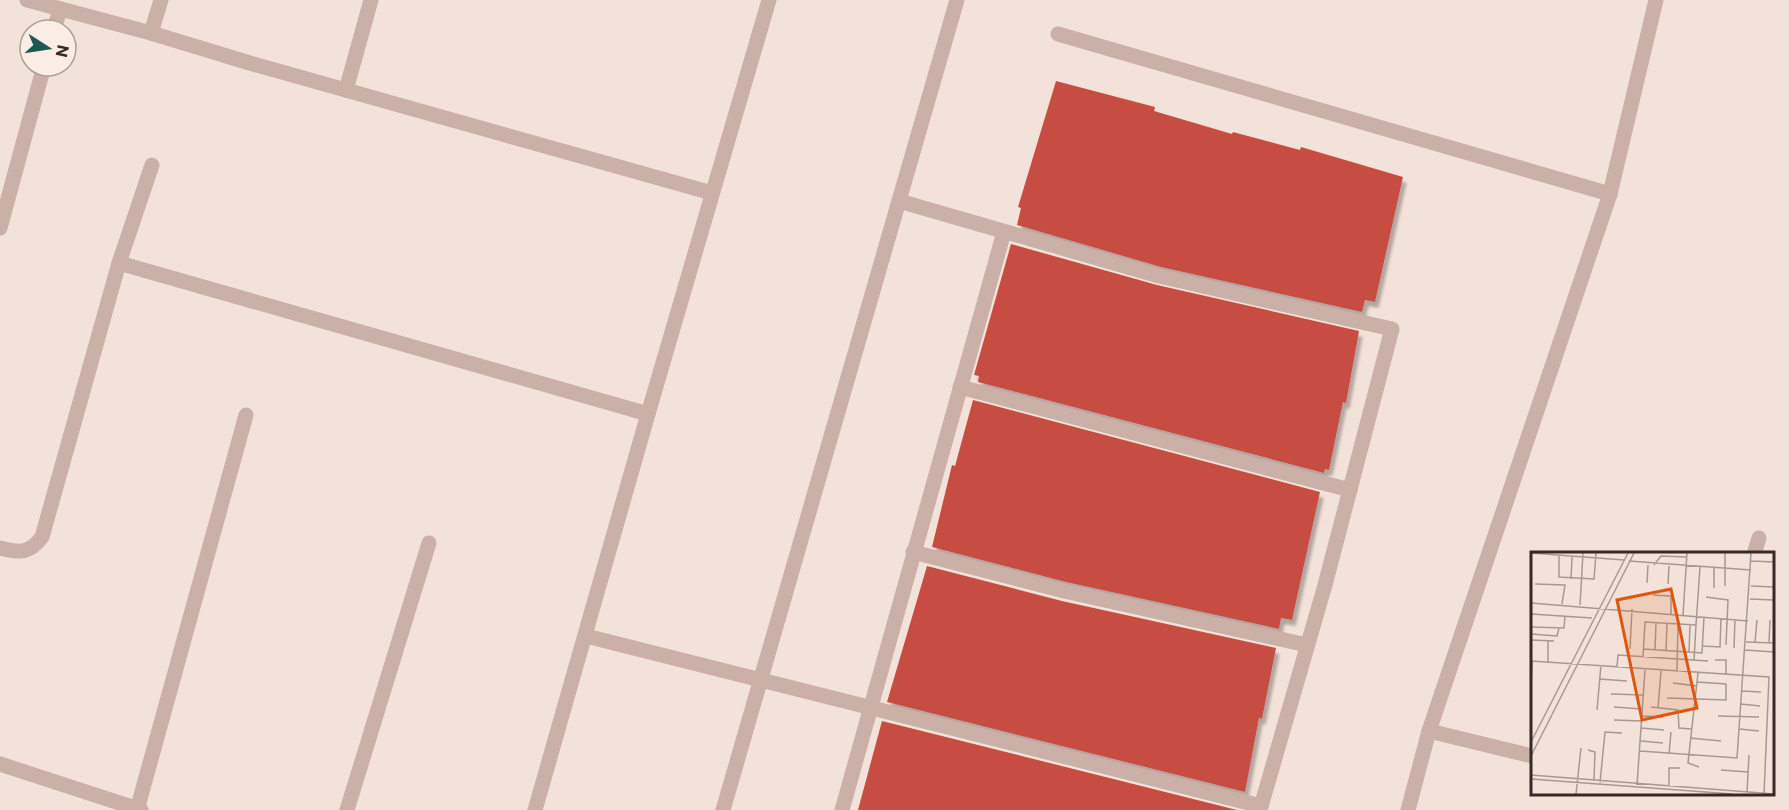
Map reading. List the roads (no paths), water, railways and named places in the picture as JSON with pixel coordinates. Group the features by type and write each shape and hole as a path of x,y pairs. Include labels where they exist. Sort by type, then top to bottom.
{"street":[{"path":"27,0 151,33 712,193"},
{"path":"151,33 161,0"},
{"path":"346,90 370,0"},
{"path":"536,810 648,414 769,0"},
{"path":"723,810 957,0"},
{"path":"1408,810 1429,731 1610,194 1656,0"},
{"path":"57,18 60,9"},
{"path":"1058,34 1610,194"},
{"path":"0,228 41,78"},
{"path":"0,548 19,553 35,546 42,537 119,262 152,165"},
{"path":"586,636 1260,808 1350,490 1392,329 1159,276 898,201"},
{"path":"842,810 1004,232"},
{"path":"119,262 648,414"},
{"path":"960,387 1350,490"},
{"path":"0,764 139,810 246,415"},
{"path":"1755,552 1759,538"},
{"path":"347,810 429,543"},
{"path":"913,552 1064,591 1307,645"},
{"path":"1429,731 1531,756"}]}
